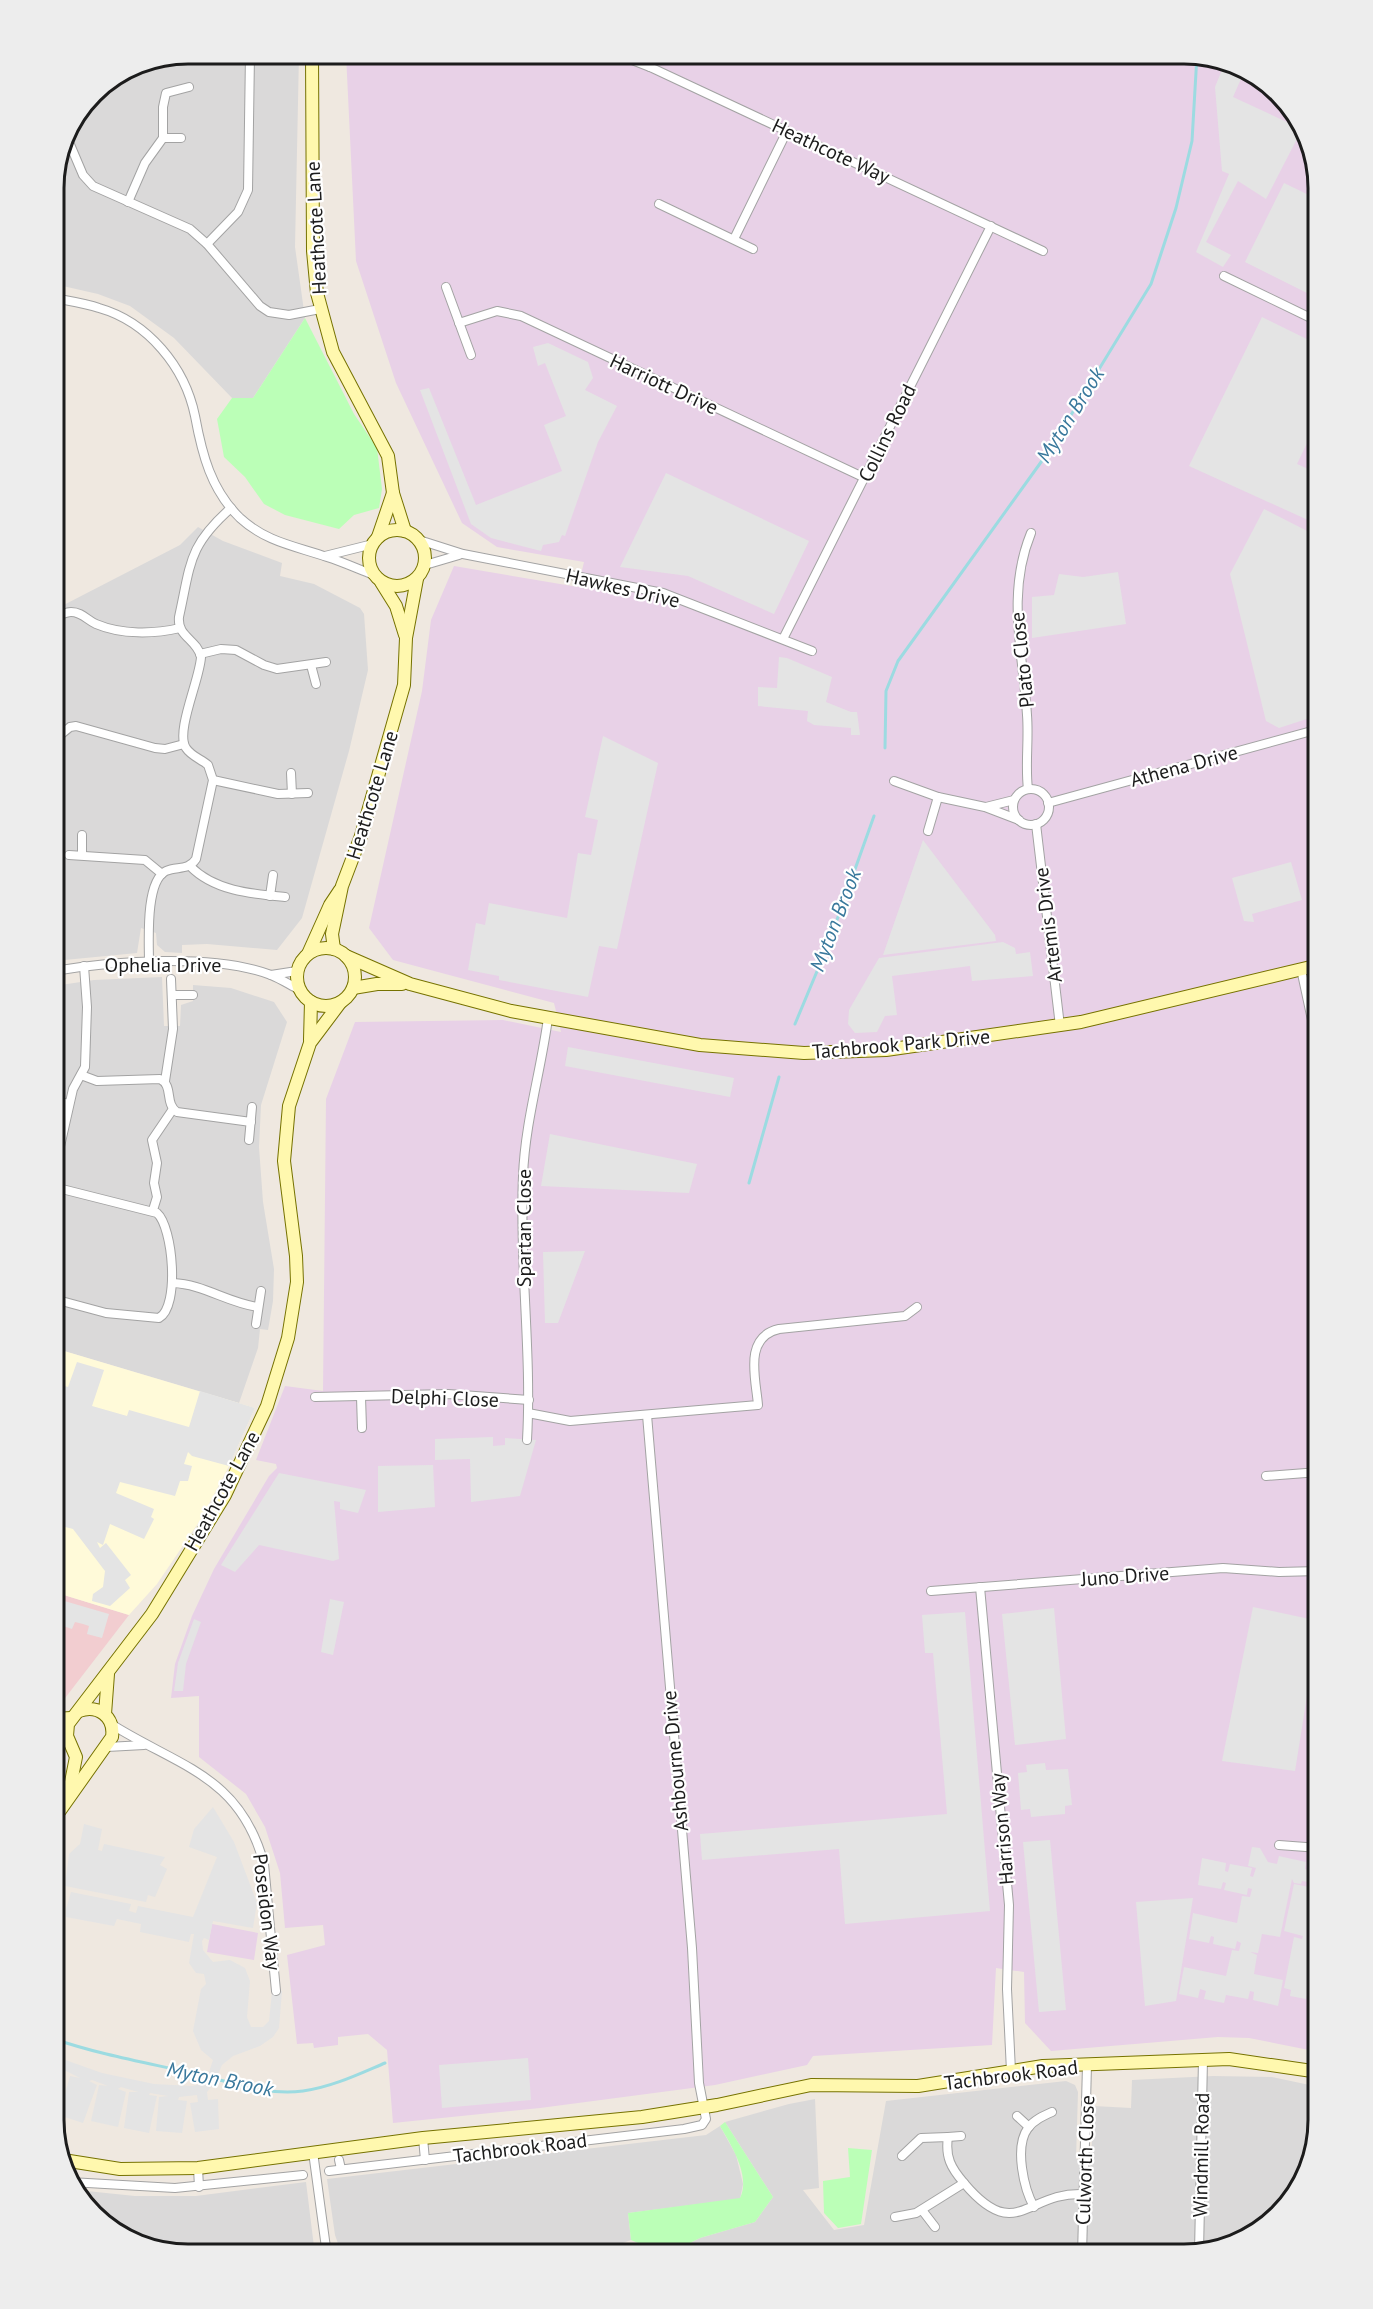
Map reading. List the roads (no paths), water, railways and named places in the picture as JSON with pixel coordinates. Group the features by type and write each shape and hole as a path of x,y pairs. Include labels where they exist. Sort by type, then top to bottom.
{"street":[{"path":"207,244 238,212 248,190 250,65"},
{"name":"Heathcote Lane","path":"312,65 312,251 320,309 333,352 388,456 393,493 405,531"},
{"name":"Heathcote Way","path":"645,65 1043,251"},
{"path":"128,202 145,163 163,138 163,107 166,93 189,87"},
{"path":"734,239 787,131"},
{"path":"163,138 182,138"},
{"path":"72,147 88,181 103,192 178,222 207,244 260,306 269,312 289,315 320,309"},
{"path":"659,204 753,249"},
{"name":"Collins Road","path":"783,639 991,226"},
{"path":"1224,276 1309,317"},
{"path":"446,287 471,356"},
{"path":"65,300 100,308 118,316 140,330 166,354 187,390 201,452 209,472 231,508 266,537 300,551 324,556 400,587 417,579 425,565 424,549 419,540 405,531 387,532 375,540 324,556"},
{"name":"Harriott Drive","path":"459,323 497,311 521,316 865,478"},
{"name":"Heathcote Lane","path":"375,540 393,493"},
{"path":"149,963 155,884 162,874 190,866 196,859 213,780 208,765 187,751 184,744 184,728 200,668 200,654 197,646 184,636 180,628 180,617 196,547 206,532 231,508"},
{"name":"Plato Close","path":"1028,789 1026,703 1016,598 1021,561 1031,533"},
{"path":"375,540 369,559 377,578"},
{"name":"Hawkes Drive","path":"419,540 463,554 663,593 812,651"},
{"name":"Hawkes Drive","path":"425,565 463,554"},
{"name":"Heathcote Lane","path":"377,578 396,606 406,639"},
{"name":"Heathcote Lane","path":"334,949 332,934 342,886 358,845 406,675 406,639 417,579"},
{"path":"65,614 69,612 80,614 97,625 139,632 156,633 180,628"},
{"path":"200,654 236,650 264,665 277,669 326,662"},
{"path":"311,665 316,684"},
{"path":"65,732 76,726 161,748 184,744"},
{"name":"Athena Drive","path":"1048,803 1309,732"},
{"path":"291,773 292,794"},
{"path":"213,780 278,794 308,793"},
{"path":"894,781 938,797 985,807 1019,820 1036,824 1045,818 1048,803 1039,791 1028,789 1019,793 1014,800 1013,811 1019,820"},
{"path":"928,831 938,797"},
{"path":"985,807 1014,800"},
{"name":"Artemis Drive","path":"1036,824 1060,1026"},
{"path":"82,835 82,855"},
{"path":"69,855 145,860 162,874"},
{"path":"190,866 206,880 236,890 285,897"},
{"path":"270,896 273,875"},
{"path":"308,954 323,948 334,949 346,956 355,974 353,988 340,1003 323,1006 311,1002 300,990 297,970 308,954 330,904 342,886"},
{"name":"Tachbrook Park Drive","path":"346,956 410,984 548,1018 712,1047 804,1053 886,1050 1060,1026 1309,967"},
{"name":"Ophelia Drive","path":"65,969 149,963 221,964 271,975 300,990"},
{"path":"65,1125 73,1089 85,1064 87,1007 84,966"},
{"path":"1300,969 1309,1007"},
{"name":"Ophelia Drive","path":"271,975 297,970"},
{"path":"171,979 173,1029 165,1082 173,1109 182,1114 251,1122"},
{"name":"Tachbrook Park Drive","path":"353,988 377,984 410,984"},
{"path":"172,995 193,995"},
{"name":"Heathcote Lane","path":"310,1043 311,1002"},
{"name":"Heathcote Lane","path":"67,1736 75,1714 148,1621 225,1496 257,1431 275,1383 288,1338 297,1282 284,1161 286,1122 293,1089 310,1043 340,1003"},
{"name":"Spartan Close","path":"527,1440 529,1400 523,1176 529,1119 548,1018"},
{"path":"81,1075 97,1081 156,1078 165,1082"},
{"path":"65,1103 69,1104"},
{"path":"249,1140 252,1107"},
{"path":"153,1210 157,1197 154,1183 157,1163 152,1140 173,1109"},
{"path":"64,1189 153,1210 166,1224 173,1282 165,1313 159,1318 106,1313 64,1302"},
{"path":"173,1282 200,1286 238,1304 258,1307"},
{"path":"256,1324 261,1291"},
{"path":"528,1413 570,1421 758,1405 755,1351 760,1338 769,1332 905,1316 917,1307"},
{"name":"Delphi Close","path":"315,1397 448,1394 529,1400"},
{"name":"Delphi Close","path":"362,1396 362,1428"},
{"name":"Ashbourne Drive","path":"647,1415 692,1948 699,2083 704,2107"},
{"path":"1266,1476 1309,1473"},
{"name":"Juno Drive","path":"931,1591 1223,1568 1279,1572 1309,1571"},
{"name":"Harrison Way","path":"980,1587 1009,1905 1007,1989 1011,2071"},
{"path":"64,1803 112,1737 108,1719 108,1674"},
{"path":"64,1717 95,1709 108,1719"},
{"name":"Poseidon Way","path":"108,1719 144,1745 189,1766 213,1782 231,1799 249,1824 265,1869 276,1991"},
{"path":"64,1734 74,1748 75,1765 68,1797"},
{"name":"Poseidon Way","path":"105,1749 144,1745"},
{"path":"74,1748 85,1754 105,1749"},
{"path":"1279,1845 1309,1847"},
{"name":"Tachbrook Road","path":"72,2161 120,2169 198,2168 423,2138 599,2122 704,2107 811,2085 918,2086 1043,2066 1203,2059 1255,2061 1309,2070"},
{"name":"Windmill Road","path":"1199,2243 1203,2059"},
{"name":"Culworth Close","path":"1082,2244 1087,2065"},
{"name":"Tachbrook Road","path":"329,2171 340,2165 425,2160 684,2129 704,2123 704,2107"},
{"path":"1034,2207 1023,2180 1023,2141 1029,2127 1052,2112"},
{"path":"1017,2116 1029,2127"},
{"path":"902,2157 921,2138 961,2136"},
{"path":"948,2137 948,2161 984,2205 999,2212 1020,2213 1061,2194 1084,2194"},
{"name":"Tachbrook Road","path":"423,2138 425,2160"},
{"path":"313,2152 326,2244"},
{"path":"198,2168 199,2187"},
{"path":"82,2183 129,2187 199,2187 262,2175 303,2175"},
{"path":"896,2217 911,2215 922,2210 964,2183"},
{"path":"922,2210 935,2227"}],"waterway":[{"name":"Myton Brook","path":"885,748 886,691 898,661 1049,451 1151,284 1176,208 1192,141 1196,66"},
{"name":"Myton Brook","path":"795,1024 828,945 874,816"},
{"name":"Myton Brook","path":"749,1183 779,1077"},
{"name":"Myton Brook","path":"64,2042 276,2092 303,2091 324,2086 385,2063"}]}
